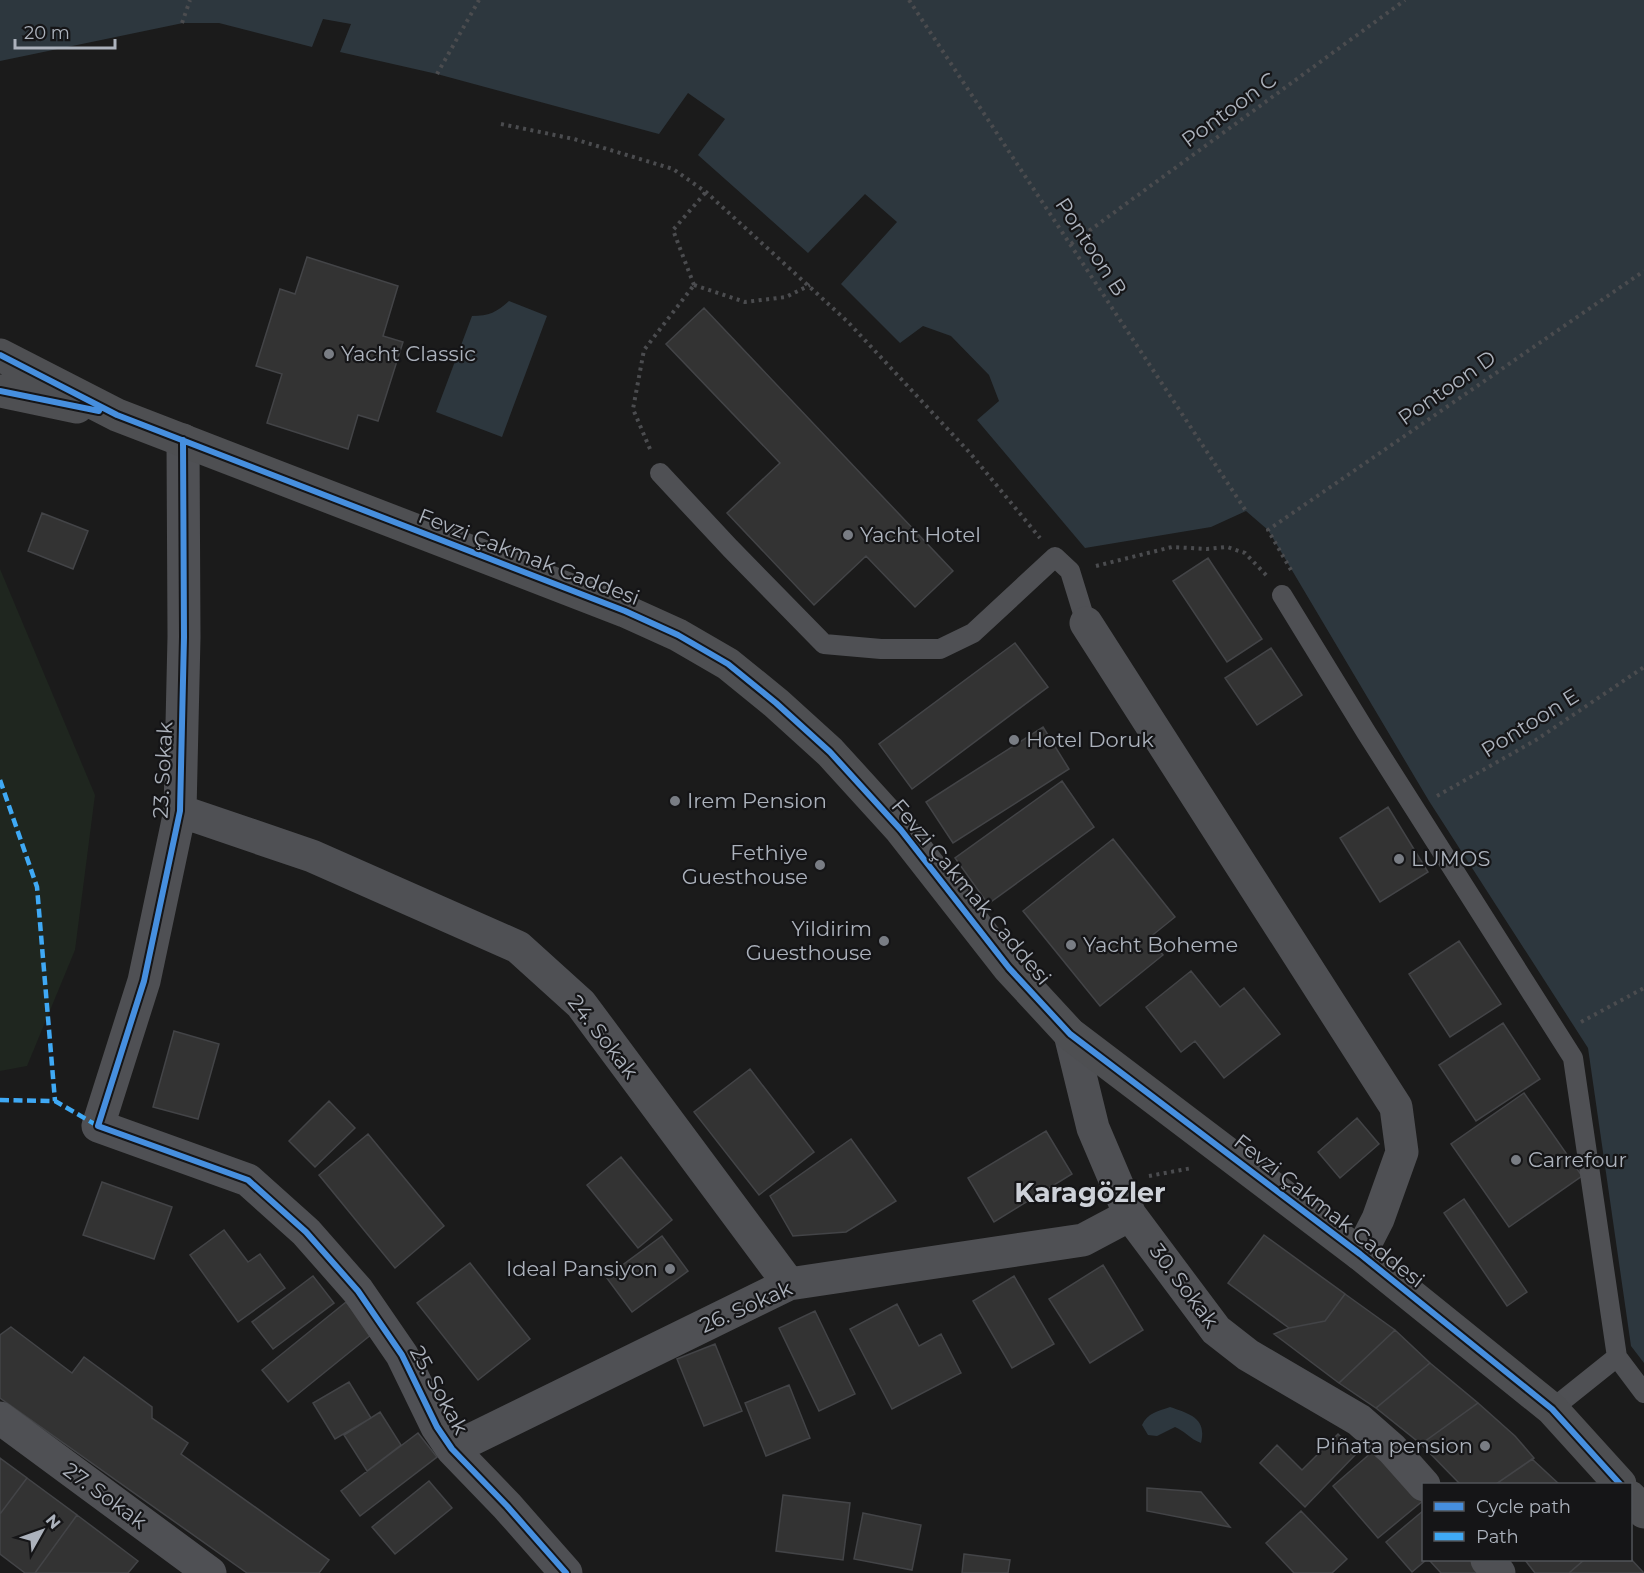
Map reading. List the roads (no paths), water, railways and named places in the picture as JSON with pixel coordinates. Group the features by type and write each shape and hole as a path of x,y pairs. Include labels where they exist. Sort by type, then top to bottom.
{"street":[{"name":"Fevzi Çakmak Caddesi","path":"0,355 117,415 625,611 678,635 728,664 776,703 846,770 902,831 1009,968 1070,1034 1360,1254 1552,1409 1618,1483"},
{"name":"Fevzi Çakmak Caddesi","path":"0,391 117,415"},
{"name":"23. Sokak","path":"98,1126 144,981 180,811 184,636 183,440"},
{"path":"1086,623 1396,1107 1402,1152 1378,1219 1360,1254"},
{"name":"24. Sokak","path":"180,811 312,856 518,947 580,1004 789,1284"},
{"name":"30. Sokak","path":"1070,1034 1093,1128 1130,1215 1216,1330 1248,1355 1359,1420 1392,1449 1422,1483"},
{"name":"25. Sokak","path":"98,1126 248,1180 306,1232 358,1291 402,1355 437,1427 452,1449 507,1506 566,1573"},
{"name":"26. Sokak","path":"452,1449 789,1284 1083,1240 1130,1215"},
{"name":"27. Sokak","path":"0,1418 210,1573"},
{"path":"1632,1499 1644,1512"},
{"path":"1488,1561 1499,1573"}],"lane":[{"path":"660,472 824,644 881,649 940,649 973,633 1055,557 1070,572 1086,623"},
{"path":"1282,595 1372,742 1574,1058 1617,1357 1644,1393"},
{"path":"1552,1409 1617,1357"}],"place":[{"name":"Yacht Classic","path":"329,354"},
{"name":"Yacht Hotel","path":"848,535"},
{"name":"Hotel Doruk","path":"1014,740"},
{"name":"Irem Pension","path":"675,801"},
{"name":"LUMOS","path":"1399,859"},
{"name":"Fethiye Guesthouse","path":"820,865"},
{"name":"Yildirim Guesthouse","path":"884,941"},
{"name":"Yacht Boheme","path":"1071,945"},
{"name":"Carrefour","path":"1516,1160"},
{"name":"Ideal Pansiyon","path":"670,1269"},
{"name":"Piñata pension","path":"1485,1446"}],"district":[{"name":"Karagözler","path":"1090,1193"}]}
